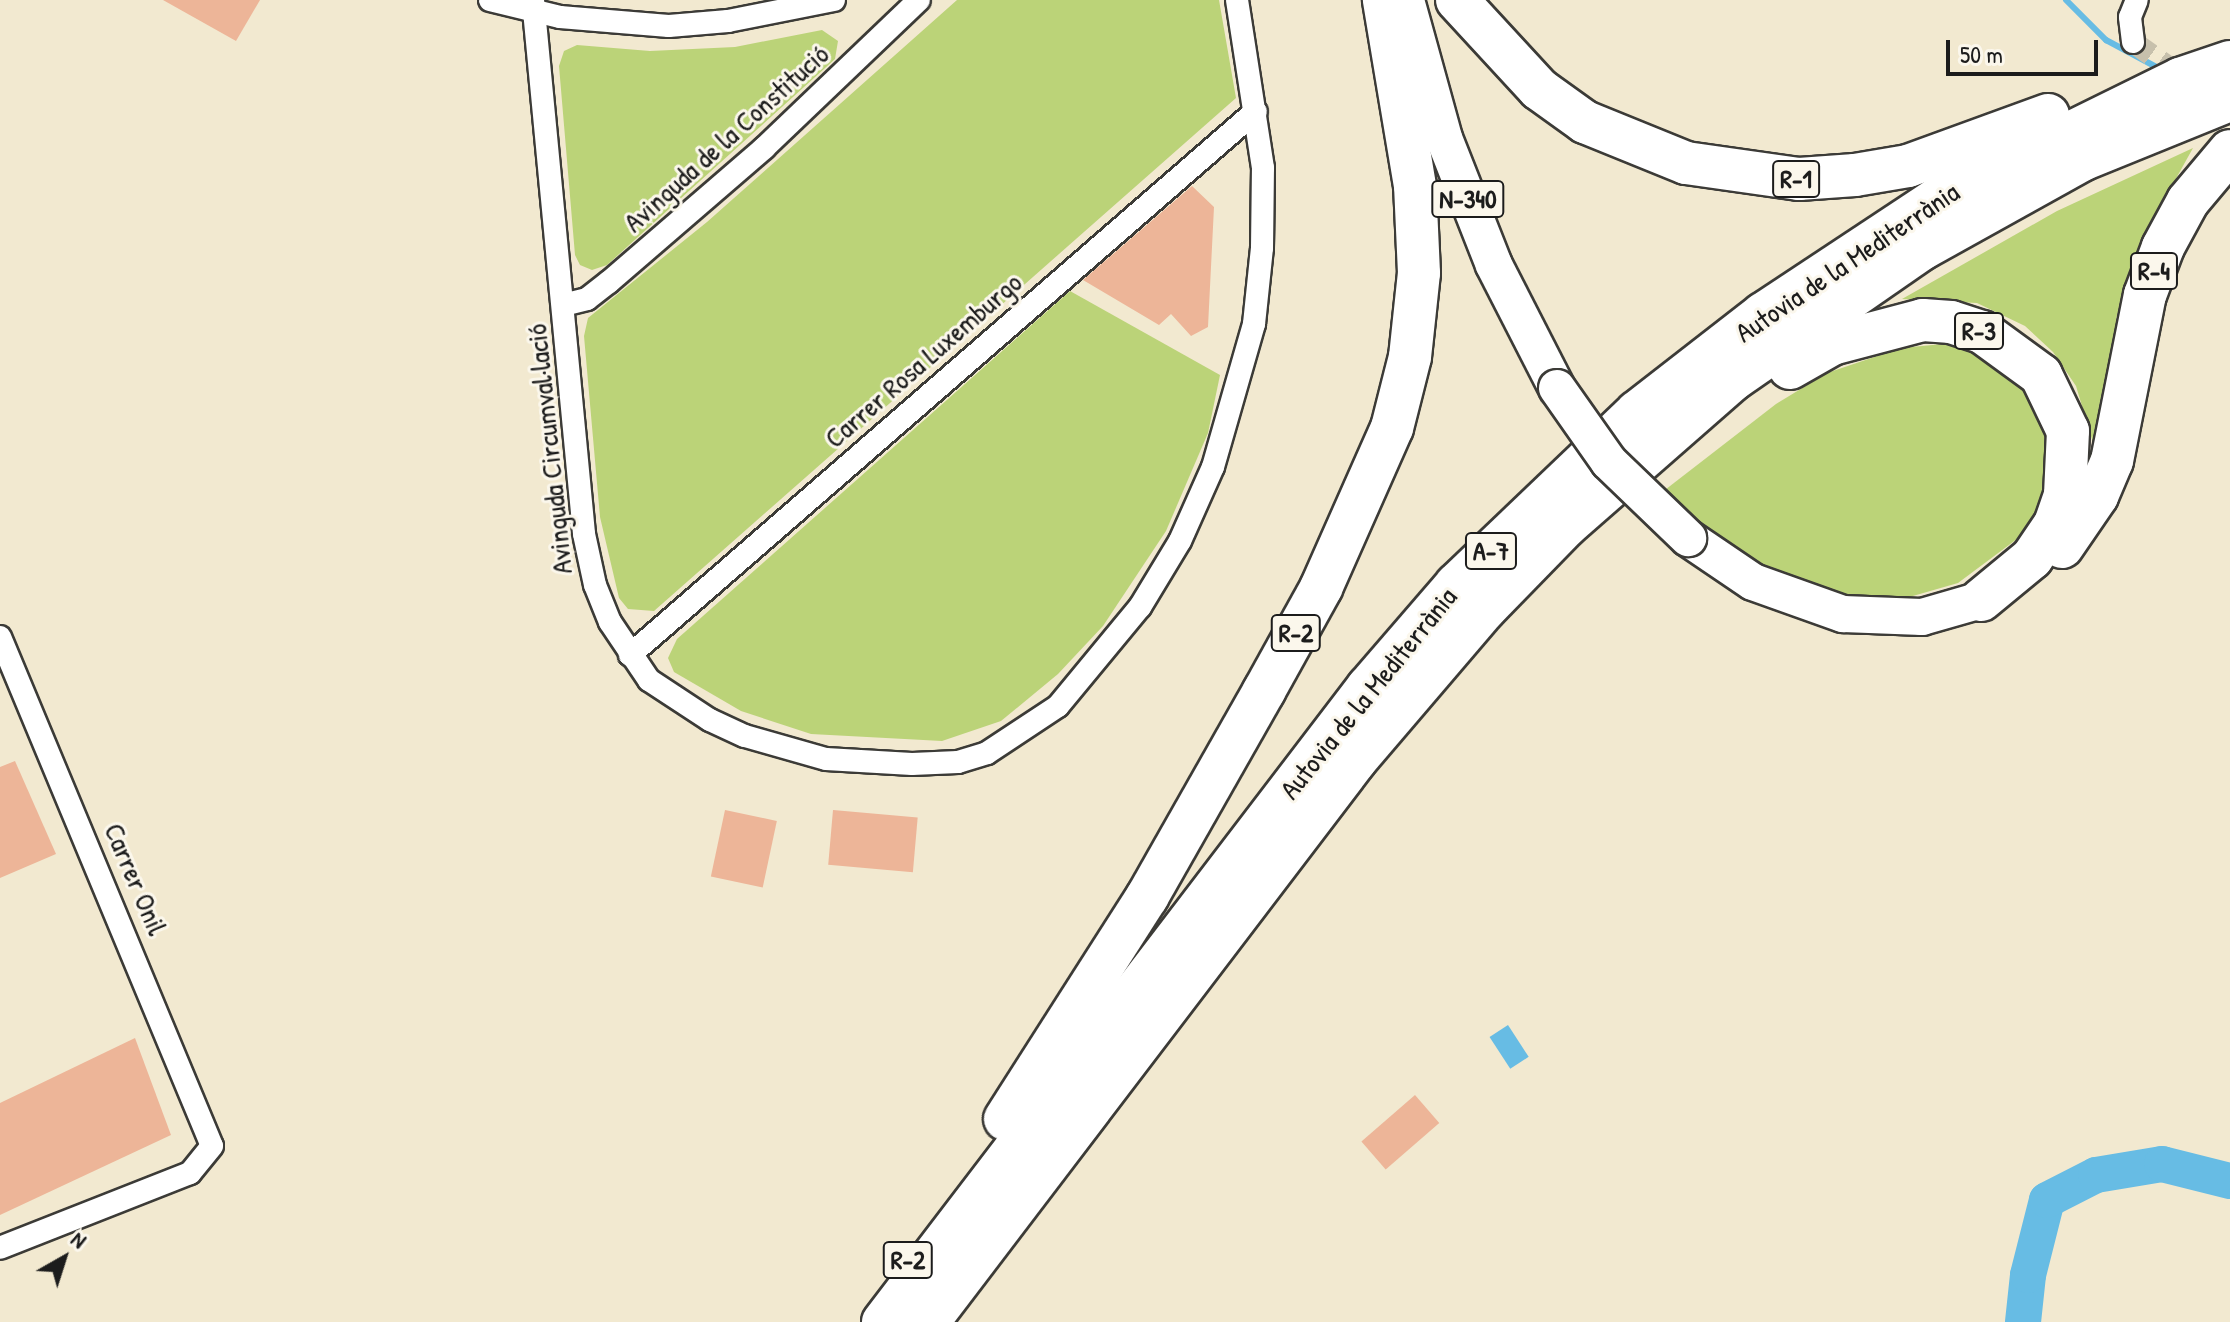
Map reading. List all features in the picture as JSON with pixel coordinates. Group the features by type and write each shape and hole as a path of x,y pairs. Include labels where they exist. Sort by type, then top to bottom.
{"highway":[{"name":"R-2","path":"863,1322 973,1212 1321,588 1392,428 1410,357 1419,273 1415,186 1384,0"},
{"name":"R-1","path":"1457,0 1539,89 1585,122 1686,163 1749,174 1799,179 1908,166 2119,89 2180,79"},
{"name":"Autovia de la Mediterrània","path":"928,1322 973,1212 1368,687 1456,585 1626,422 1763,314 1938,198 2180,79 2230,62"},
{"name":"Autovia de la Mediterrània","path":"883,1322 1356,760 1496,598 1567,525 1734,379 1922,249 2082,160 2230,100"},
{"name":"R-4","path":"1981,600 2014,589 2042,568 2075,533 2097,496 2112,461 2145,295 2163,247 2188,201 2230,151"},
{"name":"R-3","path":"1667,436 1710,420 1832,344 1878,328 1923,320 1951,322 1982,332 2041,375 2068,431 2070,463 2055,524 2032,558 1981,600"}],"main road":[{"name":"N-340","path":"1406,0 1444,138 1494,265 1557,388 1609,462 1688,538 1753,582 1843,614 1922,617 1981,600"}],"street":[{"path":"490,0 669,26 728,21 834,0"},
{"name":"Avinguda de la Constitució","path":"563,305 587,299 609,282 764,148 919,0"},
{"name":"Avinguda Circumval·lació","path":"534,6 584,534 595,585 630,655 649,680 710,720 745,736 826,759 958,762 1020,735 1058,706 1140,607 1180,541 1213,467 1254,324 1263,168 1237,0"},
{"path":"2133,42 2130,17 2137,0"},
{"name":"Carrer Rosa Luxemburgo","path":"630,655 1256,111"},
{"name":"Carrer Onil","path":"0,637 212,1146 190,1173 0,1248"}],"green space":[{"path":"957,0 1219,0 1236,98 654,611 628,609 619,598 600,517 584,336 588,318 707,222"},
{"path":"822,30 838,41 835,59 607,265 592,270 580,265 575,255 559,66 564,51 577,45 650,51 735,47"},
{"path":"2193,148 2144,236 2124,292 2116,319 2127,329 2094,446 2076,386 2053,352 2025,326 1977,303 1902,299 2057,211"},
{"path":"1070,291 1220,375 1208,433 1166,531 1103,626 1058,674 1001,721 942,741 811,734 741,711 674,672 668,658 677,639"},
{"path":"1943,344 1977,351 2020,380 2046,426 2050,464 2043,501 2025,533 1958,583 1892,602 1823,598 1725,549 1661,493 1776,404 1827,373 1901,348"}],"water":[{"path":"1508,1025 1529,1057 1510,1069 1490,1037"}],"building":[{"path":"163,0 260,0 236,41"},
{"path":"1192,186 1214,207 1208,327 1191,336 1171,314 1159,325 1083,280"},
{"path":"15,761 56,854 0,878 0,767"},
{"path":"725,810 777,821 763,888 711,877"},
{"path":"833,810 918,817 913,872 828,865"},
{"path":"135,1038 171,1135 0,1215 0,1103"},
{"path":"1415,1095 1439,1123 1386,1170 1361,1142"}],"waterway":[{"path":"2066,0 2106,40 2162,70"},
{"path":"2023,1322 2028,1275 2047,1200 2096,1175 2162,1164 2230,1181"}],"tunnel":[{"path":"2133,42 2184,78"}]}
